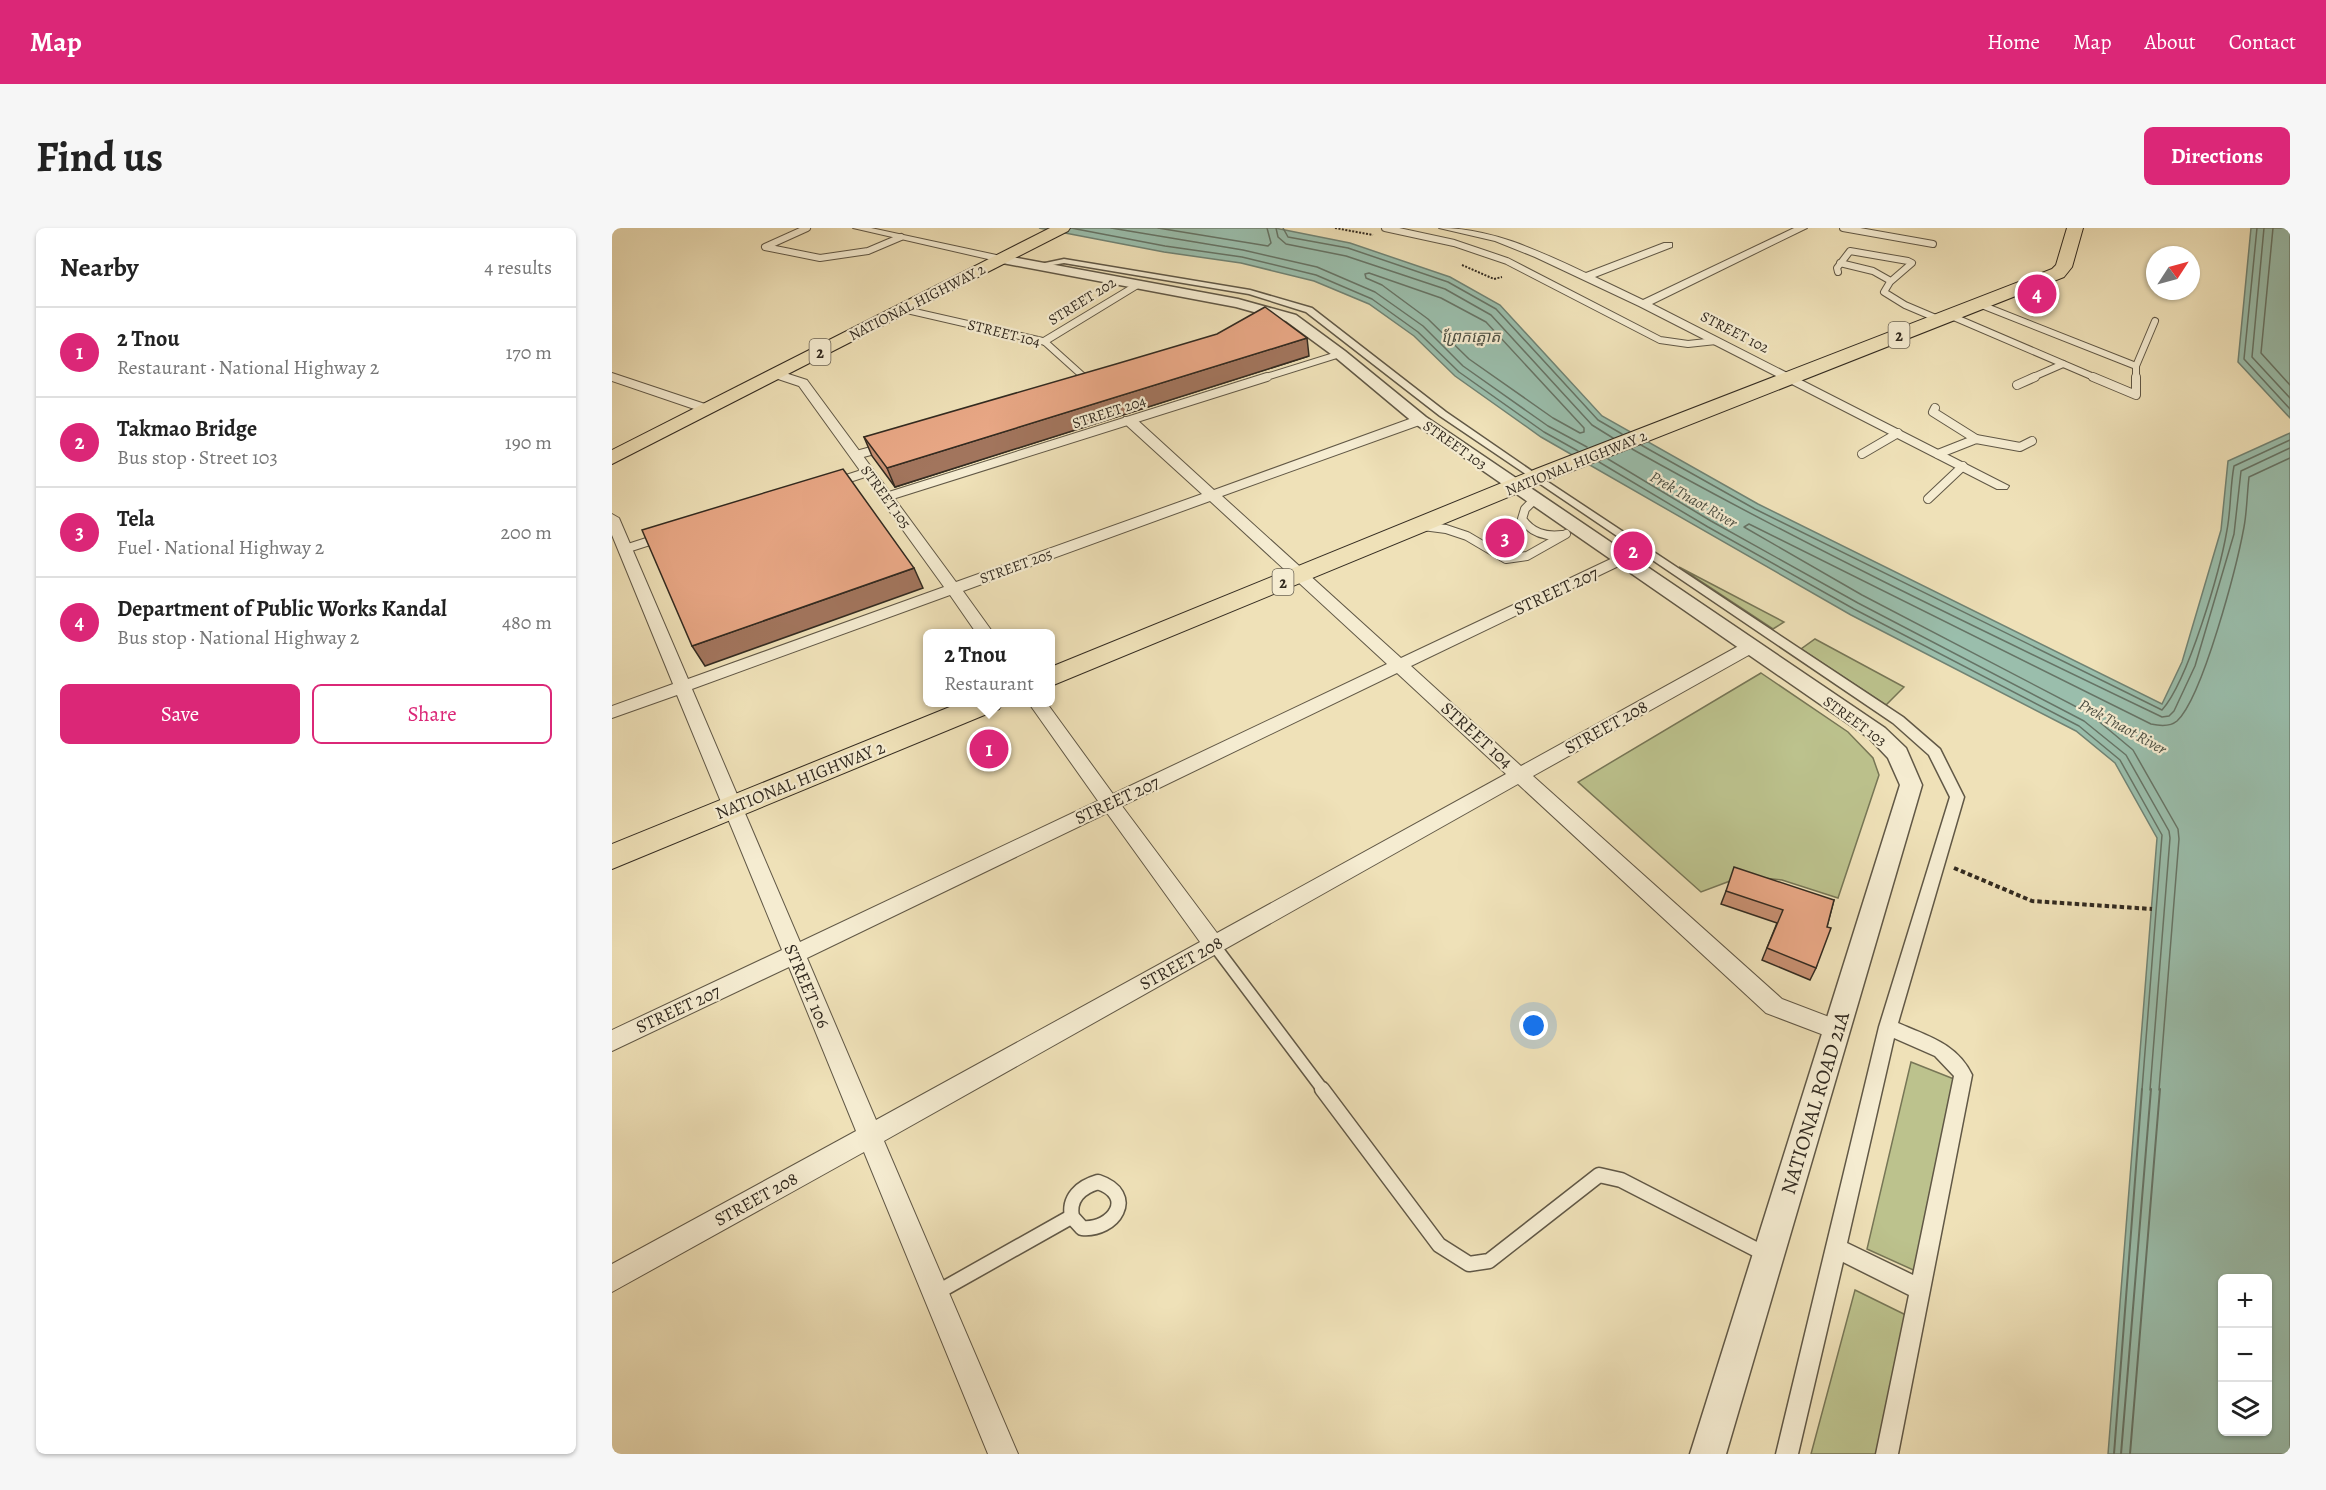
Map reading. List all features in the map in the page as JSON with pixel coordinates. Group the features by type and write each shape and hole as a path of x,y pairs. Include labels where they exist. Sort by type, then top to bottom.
{"main road":[{"name":"NATIONAL HIGHWAY 2","path":"612,458 1062,228"},
{"name":"NATIONAL HIGHWAY 2","path":"1055,675 1420,525 1532,485 1694,416 2058,273 2064,267 2075,228"},
{"name":"NATIONAL HIGHWAY 2","path":"612,857 977,707"}],"street":[{"path":"858,228 1000,259"},
{"name":"STREET 102","path":"1444,228 1503,236 1643,304 2002,486"},
{"path":"1643,304 1802,228"},
{"path":"1586,277 1668,245"},
{"name":"STREET 103","path":"1000,259 1291,318 1340,354 1420,420 1532,485 1573,533 1622,560 1750,647 1877,734 1898,754"},
{"path":"1035,266 1064,261 1250,292 1308,310 1532,485 1898,720 1935,752 1957,796 1888,1027 1787,1454"},
{"name":"STREET 202","path":"1044,342 1136,285"},
{"name":"STREET 104","path":"902,309 1044,342"},
{"name":"STREET 105","path":"777,374 803,383 983,629"},
{"path":"612,377 707,409"},
{"name":"STREET 104","path":"1129,420 1774,1006 1837,1030"},
{"name":"STREET 205","path":"612,712 1420,420"},
{"name":"STREET 106","path":"612,518 619,551 682,687 1003,1454"},
{"name":"STREET 207","path":"612,1041 1622,560"},
{"name":"STREET 208","path":"612,1279 1750,647"},
{"path":"1040,707 1214,945"},
{"name":"NATIONAL ROAD 21A","path":"1708,1454 1911,785 1898,754"},
{"path":"1887,1454 1963,1075 1958,1063 1945,1053 1888,1027"},
{"path":"1836,1248 1920,1290"}],"lane":[{"path":"807,228 765,247 778,252 819,258 868,250 901,237"},
{"path":"1385,228 1454,243 1507,261 1660,340 1688,344 1716,341"},
{"path":"1843,228 1933,244"},
{"path":"1838,272 1837,268 1840,263 1863,232"},
{"path":"1850,251 1912,263 1903,273 1889,279 1884,292 1905,305 1968,326 2136,395 2136,366 2155,321"},
{"path":"1840,263 1884,275 1889,279"},
{"path":"1979,304 2136,366"},
{"name":"STREET 104","path":"1044,342 1091,385"},
{"name":"STREET 204","path":"886,497 1340,354"},
{"path":"2017,386 2063,364"},
{"path":"1080,388 1102,382"},
{"path":"1935,408 1933,412 1976,439 2020,447 2032,441"},
{"path":"1862,454 1898,433"},
{"path":"1938,454 1976,439"},
{"path":"856,455 887,446"},
{"path":"1928,499 1963,466"},
{"path":"824,486 868,472"},
{"path":"1532,485 1522,519 1527,528 1544,537 1573,533"},
{"path":"1420,525 1442,526 1473,538 1506,560 1527,556 1573,533"},
{"path":"619,551 669,535"},
{"path":"1214,945 1439,1245 1469,1264 1489,1261 1599,1175 1621,1180 1768,1255"},
{"path":"936,1294 1071,1216"}],"path":[{"path":"1937,861 2032,901 2152,909"}],"green space":[{"path":"1679,567 1784,622 1773,629"},
{"path":"1815,639 1904,687 1886,705 1801,649"},
{"path":"1761,673 1848,732 1873,758 1879,775 1838,898 1782,880 1736,875 1730,881 1701,892 1578,782"},
{"path":"1911,1062 1959,1081 1920,1273 1867,1249"},
{"path":"1855,1290 1914,1319 1883,1454 1811,1454"}],"water":[{"path":"1039,228 1275,228 1350,243 1450,277 1500,305 1602,416 1758,504 2162,704 2182,662 2221,530 2228,461 2290,433 2290,1454 2108,1454 2157,838 2115,763 2076,731 1851,615 1541,437 1455,376 1414,336 1369,304 1314,281 1241,263 1164,252"},
{"path":"2251,228 2290,228 2290,418 2238,362"}],"building":[{"path":"1265,307 1307,338 887,468 864,437 1217,334"},
{"path":"843,469 914,568 692,646 642,530"},
{"path":"1734,867 1834,900 1827,927 1831,928 1816,968 1767,948 1783,910 1726,891"}],"place":[{"name":"Department of Public Works Kandal","path":"2037,294"},
{"name":"Tela","path":"1505,538"},
{"name":"Takmao Bridge","path":"1633,551"},
{"name":"2 Tnou","path":"989,749"}],"water label":[{"name":"ព្រែកត្នោត","path":"1471,336"},
{"name":"Prek Tnaot River","path":"1694,499"},
{"name":"Prek Tnaot River","path":"2123,726"}]}
